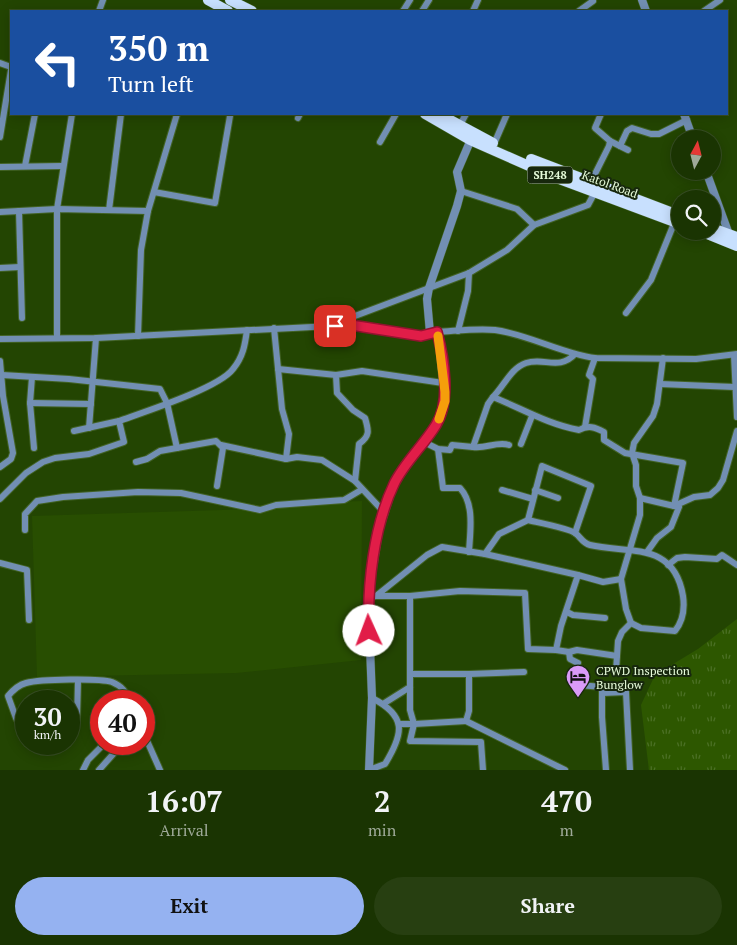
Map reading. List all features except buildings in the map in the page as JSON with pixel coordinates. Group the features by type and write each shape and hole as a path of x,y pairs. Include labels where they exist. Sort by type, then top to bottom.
{"main road":[{"path":"208,0 226,10"},
{"path":"233,5 249,10"},
{"name":"Katol Road","path":"427,115 472,137 595,186"},
{"name":"Katol Road","path":"441,115 460,125 472,137 494,144 671,217"},
{"path":"721,233 734,241"},
{"path":"721,237 734,241"}],"street":[{"path":"580,10 593,0"},
{"path":"705,10 720,0"},
{"path":"0,137 10,74"},
{"path":"25,166 35,115"},
{"path":"57,338 57,209 62,166 72,115"},
{"path":"109,210 121,115"},
{"path":"138,336 141,250 148,211 177,115"},
{"path":"154,192 215,203 218,196 229,115"},
{"path":"380,142 395,115"},
{"path":"460,125 465,115"},
{"path":"494,144 507,115"},
{"path":"601,115 595,128 610,141 628,150"},
{"path":"620,146 627,131 632,128 650,134 659,134 685,117 690,130"},
{"path":"372,698 383,704 396,716 399,724 398,738 385,764 369,770 372,698 372,597 384,511 394,483 437,424 445,401 443,358 434,332 427,299 461,191 457,172 472,137"},
{"path":"335,326 339,322 469,273 507,250 534,225 588,204 610,141"},
{"path":"0,167 62,166"},
{"path":"710,180 734,241"},
{"path":"461,191 517,209 534,225"},
{"path":"0,212 57,209 148,211"},
{"path":"19,211 22,318"},
{"path":"626,313 651,280 671,236"},
{"path":"0,268 20,267"},
{"path":"458,331 468,291 469,273"},
{"path":"0,339 96,338 351,325 421,336 434,332 495,330 575,354 595,358 696,359 736,355 735,387 737,417"},
{"path":"274,328 282,409 289,434 286,459"},
{"path":"74,431 119,421 208,388 232,371 244,352 247,330"},
{"path":"89,428 96,338"},
{"path":"473,447 485,411 493,397 512,373 527,363 560,362 568,360 575,354"},
{"path":"585,427 593,379 589,374 595,358"},
{"path":"485,554 499,534 528,520 575,532 587,544 628,551 647,552 656,555 675,573 682,592 684,603 681,624 674,632 641,628 631,623 626,609 621,579 628,551 640,515 640,498 636,486 636,465 632,453 634,443 658,404 663,358"},
{"path":"0,361 1,397 13,453 11,459 0,467"},
{"path":"278,369 336,375 362,371 443,383"},
{"path":"336,375 337,393 353,410 365,418 369,433 367,438 359,444 355,481"},
{"path":"1,377 93,381 160,389 167,403 177,448"},
{"path":"32,377 30,403 34,448"},
{"path":"660,384 735,387"},
{"path":"493,397 532,416 574,429 579,430 585,427 597,429 604,432 604,440 625,453 682,463 674,506"},
{"path":"30,403 91,404"},
{"path":"521,444 532,416"},
{"path":"0,499 26,473 43,462 55,458 90,454 124,442 119,421"},
{"path":"674,506 694,497 710,495 718,488 723,480 737,431"},
{"path":"136,462 147,459 157,452 216,441 221,445 286,459 298,457 322,460 355,481 361,490 384,511"},
{"path":"424,442 438,449 450,450 452,445 483,449 498,444 509,445"},
{"path":"217,486 223,448 221,445"},
{"path":"438,449 442,488 460,488 467,494 470,525 469,552"},
{"path":"528,520 542,466 591,486 590,494 575,532"},
{"path":"25,530 25,514 37,501 63,497 138,492 181,493 260,510 276,505 344,500 361,490"},
{"path":"502,490 533,499"},
{"path":"535,490 558,498"},
{"path":"640,498 679,507 671,527 657,538 647,552"},
{"path":"372,597 427,555 442,548 485,554 604,582 621,579"},
{"path":"668,565 677,558 717,559 722,555 737,566"},
{"path":"0,563 27,570 29,620"},
{"path":"556,650 561,626 578,575"},
{"path":"372,597 410,596 460,591 525,593 528,649 569,652 577,650 617,656"},
{"path":"410,596 410,710 414,724 410,741 481,742 483,770"},
{"path":"567,612 573,615 605,618"},
{"path":"616,671 618,641 622,632 631,623"},
{"path":"569,652 570,659 578,663"},
{"path":"410,674 524,672"},
{"path":"466,721 469,711 469,674"},
{"path":"78,680 78,690"},
{"path":"15,715 8,696 14,688 36,682 98,680 113,682 126,690"},
{"path":"579,685 602,687 606,770"},
{"path":"383,704 410,688"},
{"path":"602,693 626,692 630,770"},
{"path":"399,724 466,721 565,770"},
{"path":"83,770 93,755"},
{"path":"99,770 112,755"},
{"path":"153,755 160,770"}],"shaded area":[{"path":"362,501 361,660 236,673 37,677 32,516 254,509 274,504"}],"green space":[{"path":"737,619 737,770 649,770 641,705 655,675 698,649"}],"slow traffic":[{"path":"438,336 443,358 445,392 445,401 439,419"}],"place":[{"name":"CPWD Inspection Bunglow","path":"578,698"}],"route":[{"path":"335,326 351,325 421,336 437,332 443,358 445,401 437,424 394,483 384,511 368,597 369,631"}]}
